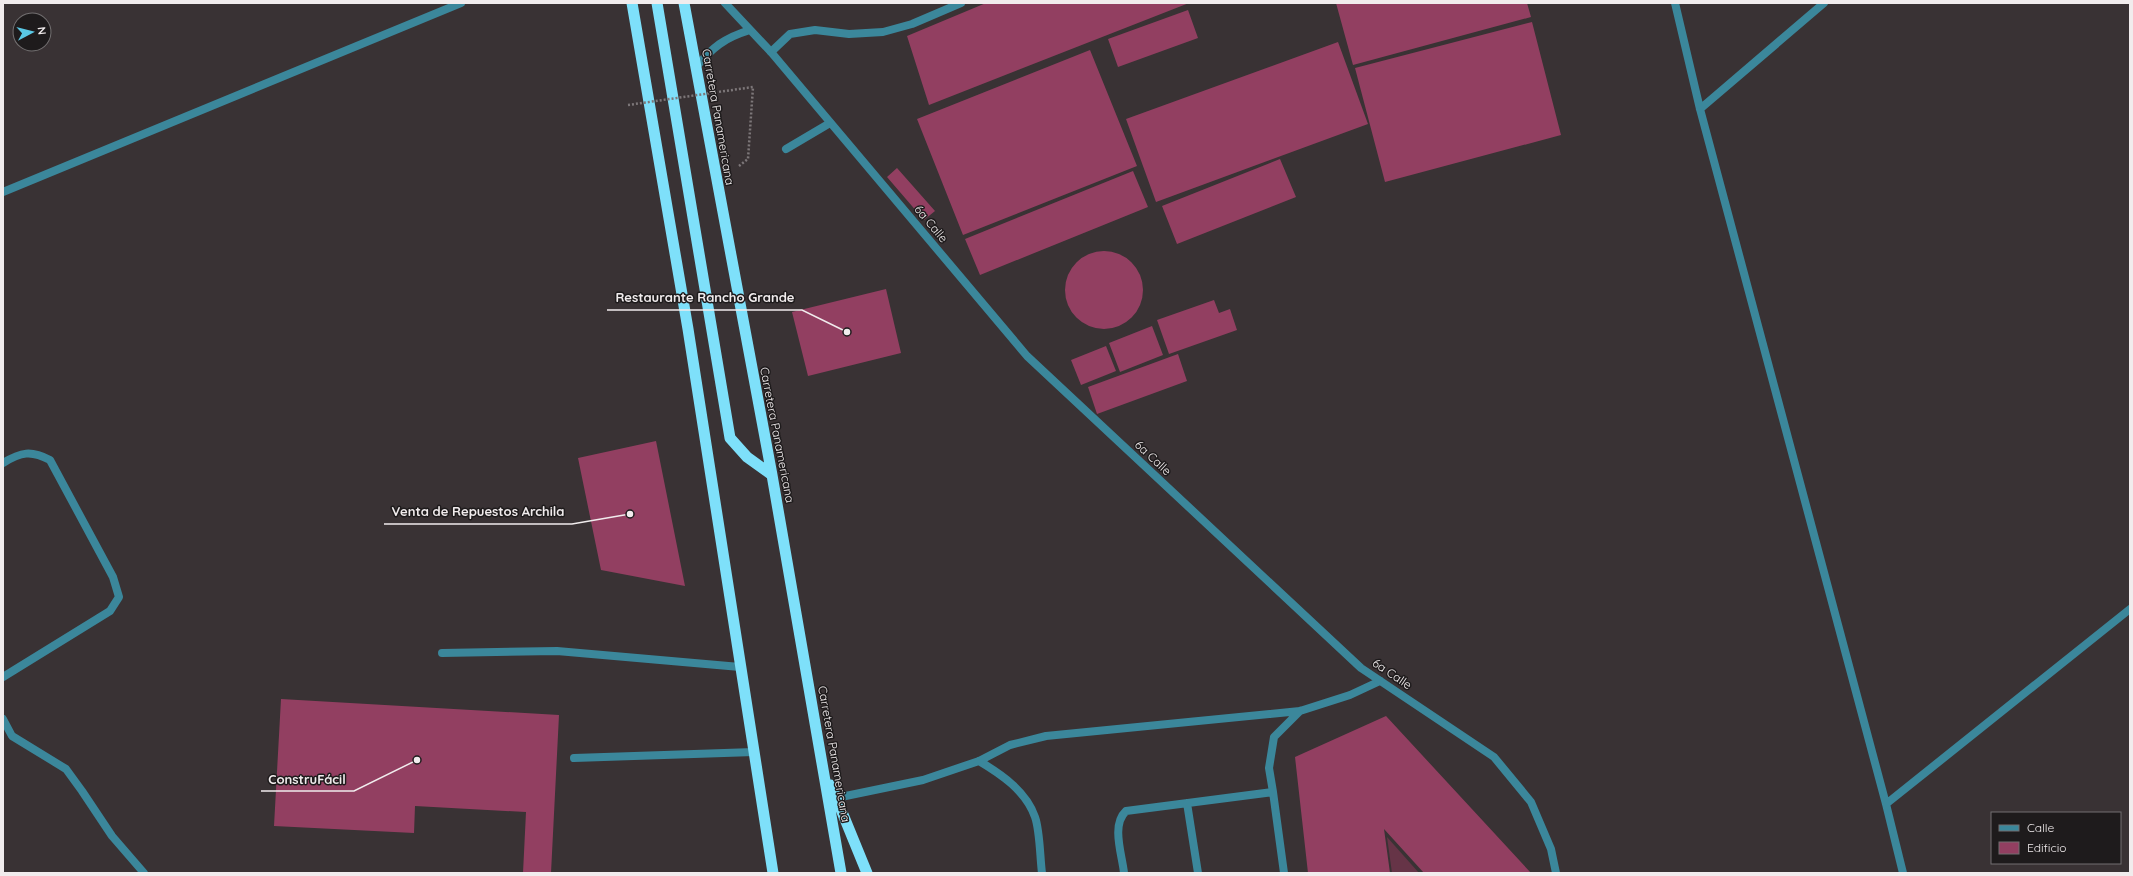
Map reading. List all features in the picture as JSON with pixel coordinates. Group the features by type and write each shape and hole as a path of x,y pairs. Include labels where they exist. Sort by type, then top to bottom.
{"highway":[{"path":"632,3 688,329 773,873"},
{"path":"657,3 730,438 747,457 772,475"},
{"name":"Carretera Panamericana","path":"684,3 772,475 841,873"},
{"path":"823,764 867,873"}],"street":[{"path":"3,192 461,3"},
{"name":"6a Calle","path":"725,3 770,52 1027,356 1355,662 1380,681 1494,757 1531,802 1551,849 1556,873"},
{"path":"770,52 790,34 815,30 849,34 883,32 912,24 961,3"},
{"path":"1675,3 1700,109 1886,804 1903,873"},
{"path":"1700,109 1824,3"},
{"path":"695,68 712,49 722,41 750,30"},
{"path":"786,149 830,123"},
{"path":"3,463 15,456 36,452 50,460 113,577 119,597 110,611 3,677"},
{"path":"1886,804 2130,609"},
{"path":"442,653 557,651 740,667"},
{"path":"836,798 923,780 978,761 1010,745 1046,736 1300,711 1350,695 1380,681"},
{"path":"1284,873 1269,768 1274,737 1300,711"},
{"path":"3,720 12,736 66,769 112,836 144,873"},
{"path":"574,758 754,752"},
{"path":"978,761 1005,776 1023,797 1035,817 1042,873"},
{"path":"1124,873 1118,826 1120,817 1126,811 1273,792"},
{"path":"1187,803 1198,873"}],"path":[{"path":"628,106 754,87 748,159"}],"shaded area":[{"path":"1387,837 1419,873 1392,873"}],"building":[{"path":"986,3 1189,3 929,105 907,36"},
{"path":"1336,3 1527,3 1531,17 1353,65"},
{"path":"1188,10 1198,38 1118,67 1108,39"},
{"path":"1532,22 1561,135 1385,182 1355,68"},
{"path":"1338,42 1368,124 1156,202 1126,119"},
{"path":"1090,50 1137,166 963,235 917,119"},
{"path":"1280,159 1296,197 1177,244 1162,206"},
{"path":"897,168 935,211 924,220 887,177"},
{"path":"1133,171 1148,207 980,275 965,239"},
{"path":"1104,251 1119,254 1131,263 1140,275 1143,290 1140,305 1131,317 1119,326 1104,329 1089,326 1077,317 1068,305 1065,290 1068,275 1077,263 1089,254"},
{"path":"886,289 901,353 808,376 792,312"},
{"path":"1214,300 1219,313 1230,309 1237,330 1169,354 1157,320"},
{"path":"1152,326 1163,355 1120,372 1109,343"},
{"path":"1106,346 1116,371 1081,385 1071,360"},
{"path":"1178,354 1187,381 1097,414 1088,387"},
{"path":"656,441 685,586 601,570 578,458"},
{"path":"281,699 559,715 551,873 523,873 526,812 415,806 414,833 274,826"},
{"path":"1386,716 1531,873 1424,873 1384,829 1390,873 1308,873 1295,757"}],"place":[{"name":"Restaurante Rancho Grande","path":"847,332"},
{"name":"Venta de Repuestos Archila","path":"630,514"},
{"name":"ConstruFácil","path":"417,760"}]}
